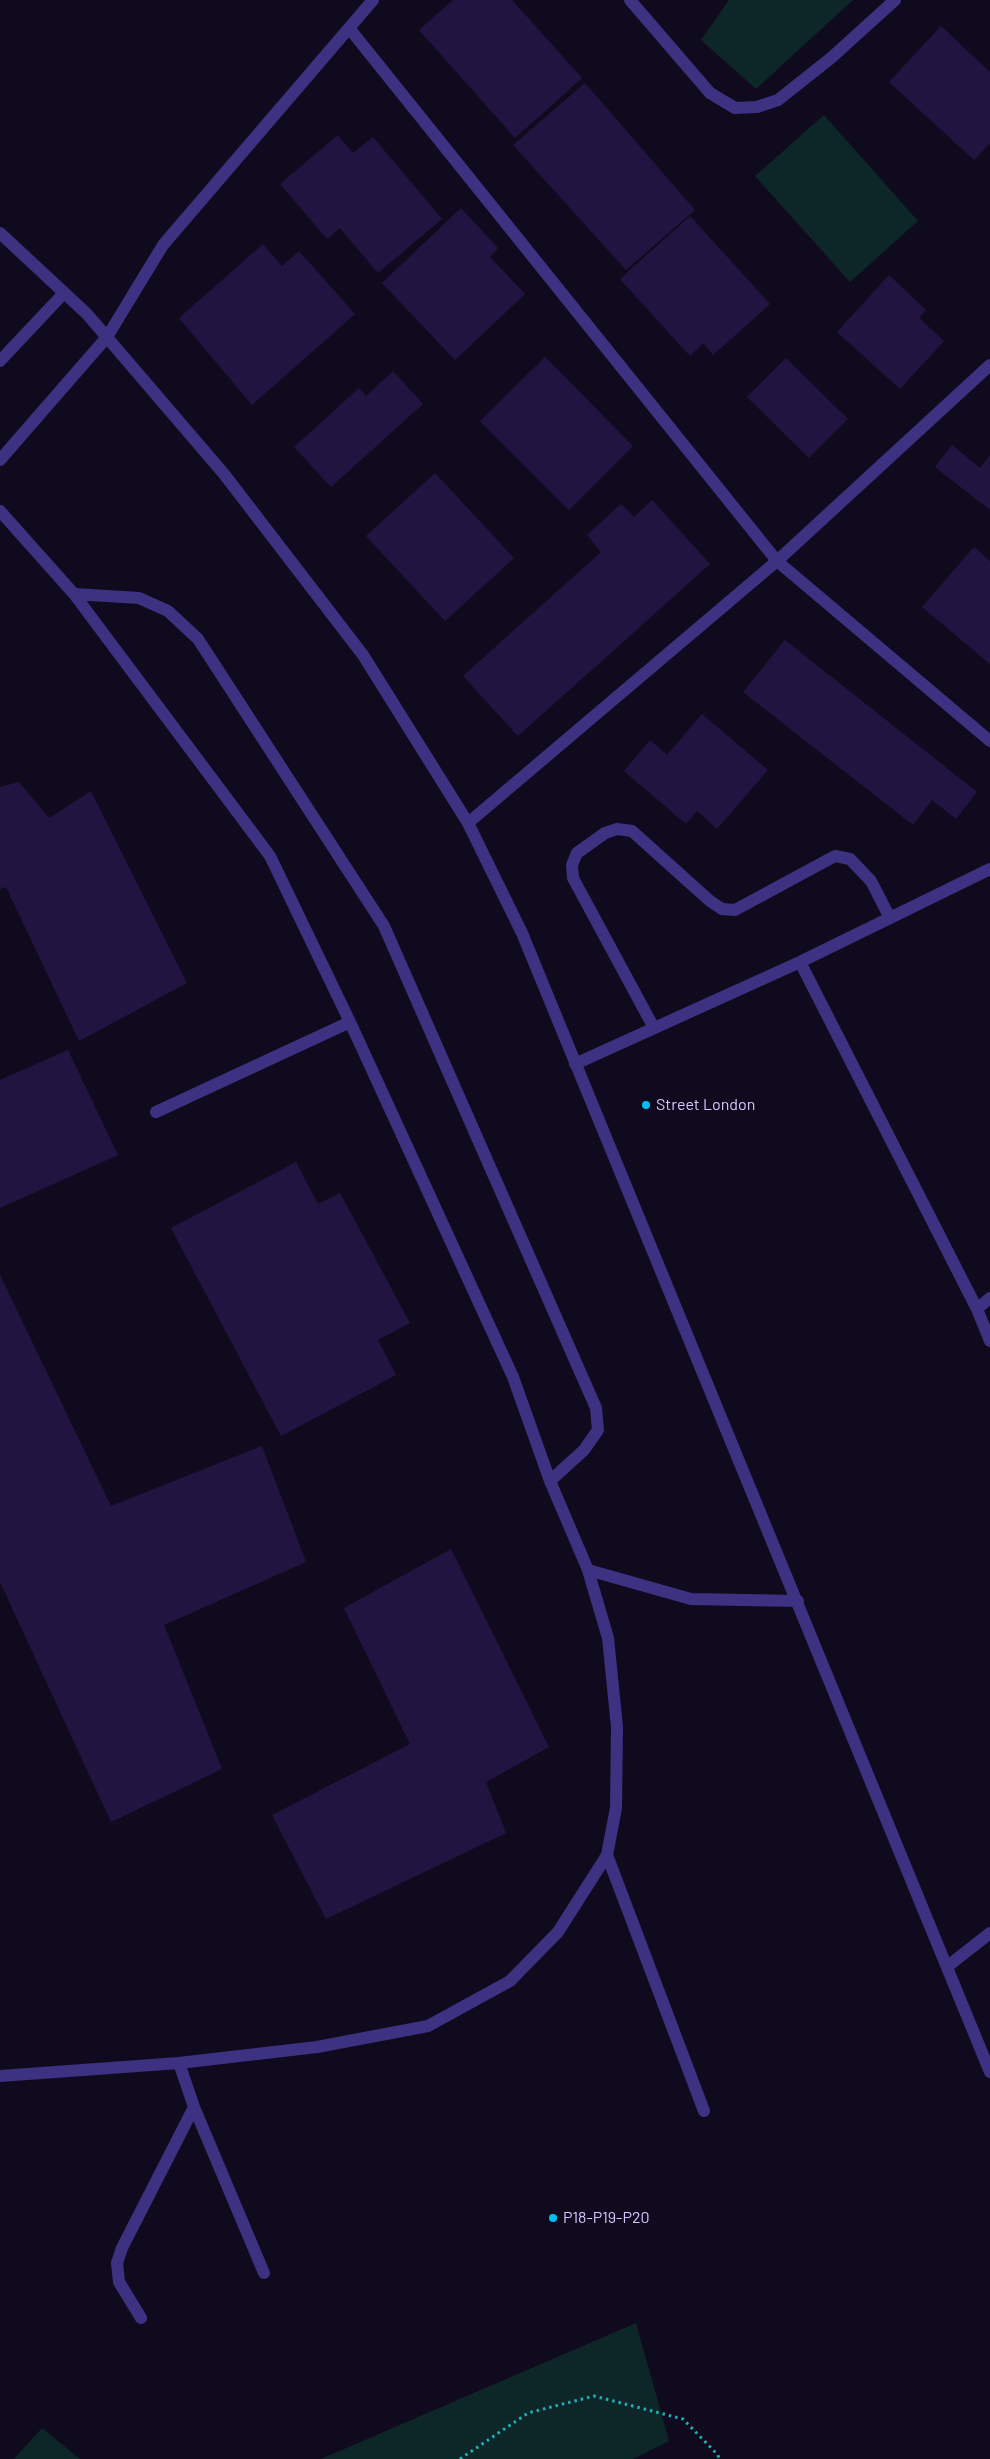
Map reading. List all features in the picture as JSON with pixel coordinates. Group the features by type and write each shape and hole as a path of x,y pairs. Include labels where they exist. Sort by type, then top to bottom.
{"street":[{"path":"0,460 107,337 163,245 373,0"},
{"path":"630,0 710,93 735,108 756,107 778,100 830,58 895,0"},
{"path":"349,28 777,561 990,740"},
{"path":"0,233 64,293 107,337 224,474 363,655 468,823 522,933 798,1600 990,2072"},
{"path":"0,361 64,293"},
{"path":"468,823 777,561 990,365"},
{"path":"0,511 74,594 270,856 350,1022 513,1377 550,1480 588,1570 608,1638 616,1727 616,1808 607,1855 558,1932 510,1981 428,2026 317,2047 179,2063 0,2076"},
{"path":"74,594 139,598 168,611 198,639 384,926 596,1408 598,1430 584,1450 550,1480"},
{"path":"654,1028 573,878 572,865 577,853 606,833 617,829 632,831 710,901 722,909 735,910 835,856 850,859 872,881 890,918"},
{"path":"575,1064 800,962 990,869"},
{"path":"800,962 977,1309 990,1341"},
{"path":"156,1112 350,1022"},
{"path":"977,1309 990,1298"},
{"path":"588,1570 691,1599 798,1600"},
{"path":"607,1855 704,2111"},
{"path":"948,1966 990,1933"},
{"path":"179,2063 194,2107 264,2273"},
{"path":"141,2318 119,2282 117,2263 122,2248 194,2107"}],"path":[{"path":"460,2459 528,2412 594,2396 682,2419 718,2455 719,2459"}],"green space":[{"path":"729,0 853,0 756,89 701,40"},
{"path":"824,115 918,221 850,282 755,176"},
{"path":"636,2323 669,2441 633,2459 321,2459"},
{"path":"42,2428 80,2459 14,2459"}],"building":[{"path":"453,0 512,0 582,78 515,138 419,30"},
{"path":"941,26 990,72 990,143 974,160 889,82"},
{"path":"585,83 695,210 626,270 513,145"},
{"path":"338,135 353,153 373,137 442,219 378,273 340,228 327,239 280,184"},
{"path":"461,208 498,248 490,257 525,294 455,360 382,283"},
{"path":"690,216 770,304 713,355 703,343 690,356 620,279"},
{"path":"263,244 282,266 299,251 355,314 252,405 179,318"},
{"path":"889,275 926,310 919,318 944,341 900,389 837,332"},
{"path":"545,357 633,446 569,510 480,421"},
{"path":"786,358 848,419 809,458 747,397"},
{"path":"393,371 423,404 331,487 294,447 359,388 366,396"},
{"path":"952,445 980,468 990,455 990,510 935,467"},
{"path":"435,473 514,558 445,621 366,536"},
{"path":"652,500 710,564 518,736 463,676 601,552 587,535 621,504 634,517"},
{"path":"974,547 990,561 990,664 922,607"},
{"path":"785,640 977,792 956,819 932,800 913,825 743,692"},
{"path":"702,714 768,770 717,829 697,811 686,824 624,771 650,740 667,755"},
{"path":"19,782 49,818 91,791 187,983 79,1041 6,887 0,889 0,787"},
{"path":"68,1050 118,1155 0,1208 0,1080"},
{"path":"296,1162 318,1204 340,1193 410,1323 378,1340 396,1375 281,1436 171,1228"},
{"path":"0,1275 111,1506 262,1446 306,1562 164,1625 222,1769 111,1822 0,1582"},
{"path":"451,1549 549,1747 486,1782 506,1833 326,1919 272,1815 410,1744 344,1608"}],"place":[{"name":"Street London","path":"646,1105"},
{"name":"P18-P19-P20","path":"553,2218"}]}
